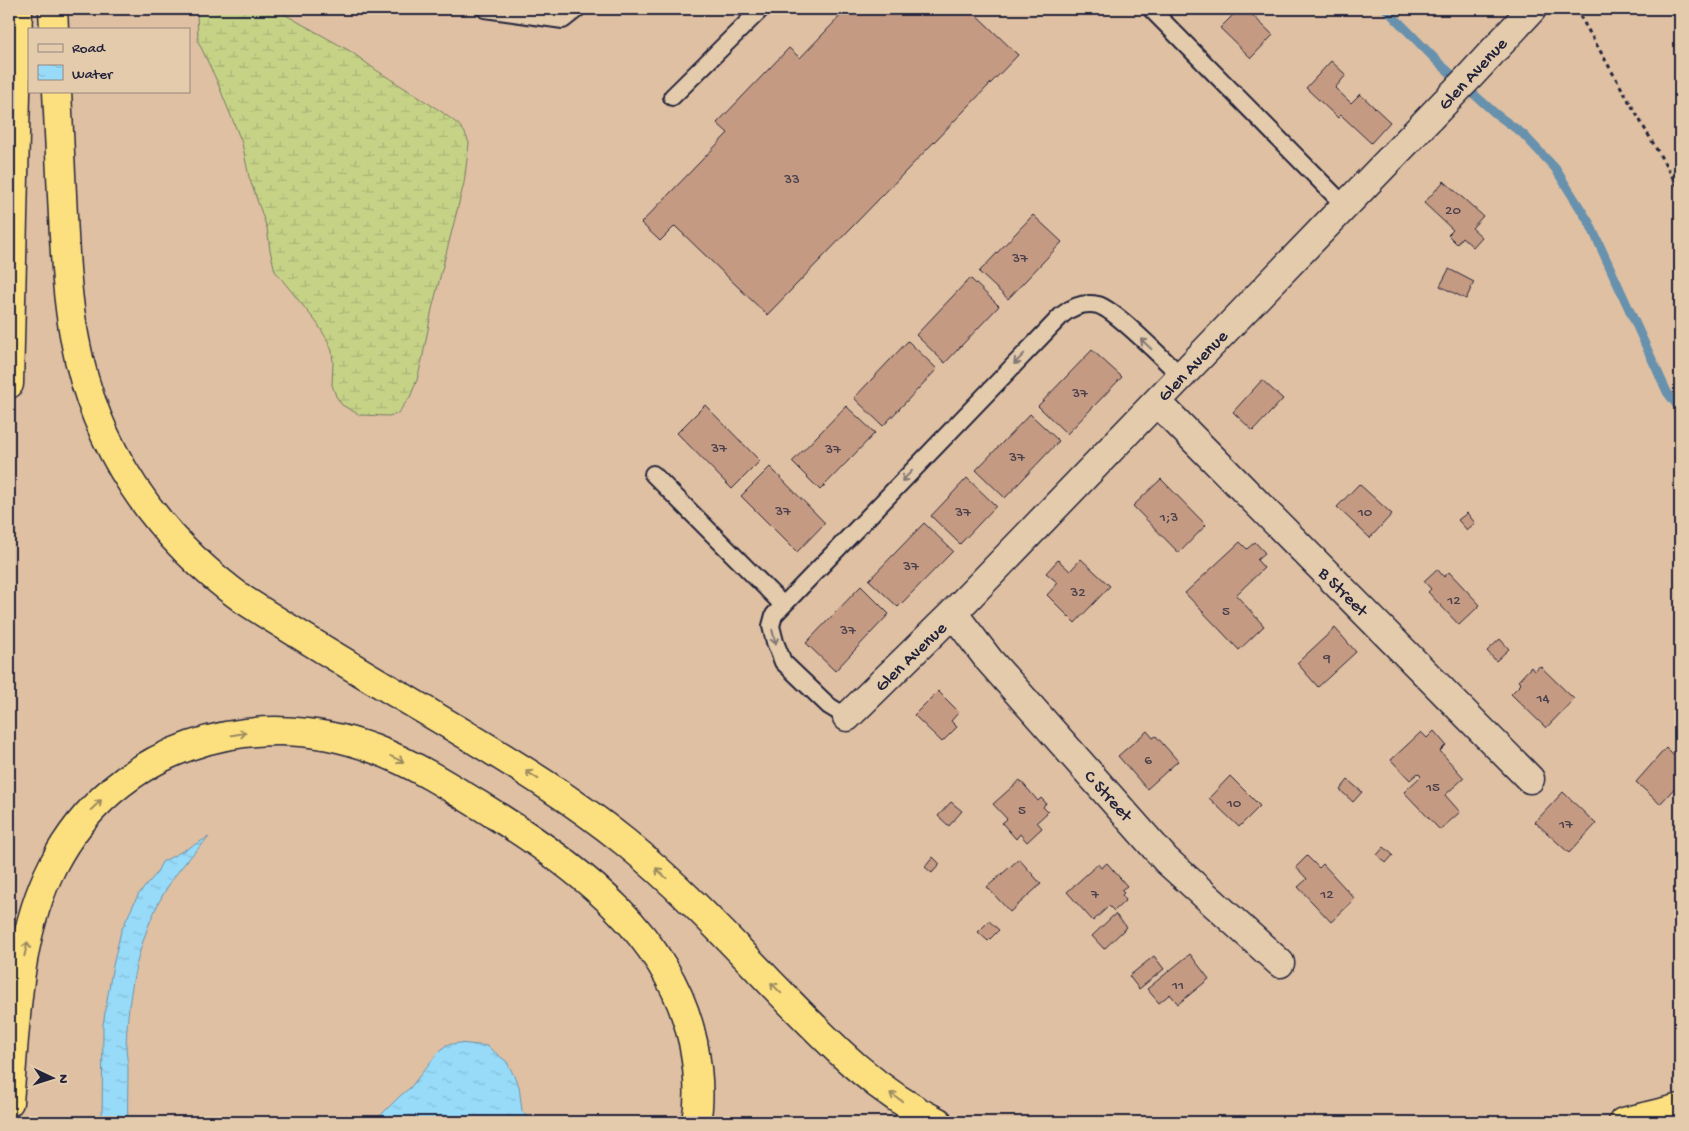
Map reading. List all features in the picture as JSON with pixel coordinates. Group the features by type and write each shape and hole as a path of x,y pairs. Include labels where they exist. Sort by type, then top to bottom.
{"highway":[{"path":"9,384 18,9"},
{"path":"53,9 54,28"},
{"path":"57,92 66,274 75,342 83,374 106,436 120,465 156,519 195,561 244,600 509,761 557,792 624,841 658,869 838,1052 898,1099 938,1122"},
{"path":"9,1102 16,1014 31,924 40,895 53,866 69,839 88,813 132,775 156,760 181,748 224,736 258,731 286,731 316,733 344,739 372,748 434,777 522,832 565,862 621,911 654,952 682,1002 690,1027 695,1054 698,1089 696,1122"},
{"path":"1623,1122 1680,1108"}],"street":[{"name":"Glen Avenue","path":"847,717 954,613 1472,74 1532,9"},
{"name":"B Street","path":"1157,402 1530,779"},
{"name":"C Street","path":"954,613 989,660 1166,860 1280,963"}],"lane":[{"path":"494,9 563,20 577,9"},
{"path":"672,97 761,9"},
{"path":"1151,9 1345,206"},
{"path":"847,717 829,706 783,662 774,642 771,626 774,615 1062,314 1073,306 1086,304 1100,306 1123,322 1182,377"},
{"path":"653,474 783,605"}],"path":[{"path":"1576,9 1680,190"}],"green space":[{"path":"197,9 275,9 350,51 442,112 459,125 465,133 469,143 464,183 432,309 422,360 410,397 398,413 389,416 360,415 342,405 336,396 332,385 332,351 328,341 317,323 275,271 267,228 249,177 242,143 198,41"}],"water":[{"path":"209,837 174,877 150,921 137,962 129,1004 126,1046 128,1122 102,1122 103,1025 112,970 121,931 138,895 156,874 162,862"},
{"path":"459,1043 487,1046 507,1062 519,1086 522,1111 531,1122 374,1122 410,1088 446,1045"}],"building":[{"path":"847,9 970,9 1018,55 767,315 675,226 660,241 641,223 728,133 717,123 789,48 800,58"},
{"path":"1239,9 1246,9 1273,35 1251,58 1220,28"},
{"path":"1331,61 1346,75 1335,88 1351,103 1360,94 1390,122 1371,143 1341,115 1338,118 1306,88"},
{"path":"1444,181 1483,216 1472,228 1482,237 1473,247 1462,237 1457,244 1448,235 1453,230 1424,203"},
{"path":"1033,215 1062,242 1008,299 979,272"},
{"path":"1449,269 1474,282 1466,299 1440,286"},
{"path":"970,278 999,306 945,363 916,335"},
{"path":"908,341 937,369 883,426 854,398"},
{"path":"1092,350 1122,377 1067,434 1038,406"},
{"path":"1262,380 1283,399 1253,431 1233,412"},
{"path":"705,405 760,461 732,489 677,433"},
{"path":"846,406 875,433 820,490 792,462"},
{"path":"1030,414 1059,441 1005,498 976,470"},
{"path":"770,467 825,523 797,552 741,496"},
{"path":"967,478 996,506 960,544 931,516"},
{"path":"1161,479 1206,525 1179,553 1133,506"},
{"path":"1359,484 1392,514 1370,538 1337,507"},
{"path":"1467,513 1475,523 1467,530 1458,520"},
{"path":"924,523 953,551 898,607 869,580"},
{"path":"1240,542 1247,549 1255,542 1265,553 1257,560 1264,568 1236,595 1264,626 1239,650 1185,593"},
{"path":"1081,559 1110,586 1075,623 1047,595 1058,583 1046,573 1058,560 1070,571"},
{"path":"1437,569 1444,577 1449,572 1480,605 1459,625 1428,592 1431,589 1424,581"},
{"path":"861,586 889,614 835,671 806,643"},
{"path":"1335,628 1356,652 1318,687 1297,663"},
{"path":"1500,639 1509,649 1496,661 1487,651"},
{"path":"1540,666 1574,699 1546,728 1511,694 1521,684 1518,681 1531,667 1534,671"},
{"path":"938,691 959,712 951,721 957,727 942,742 914,715"},
{"path":"1147,731 1153,738 1156,736 1178,761 1147,789 1118,756"},
{"path":"1434,731 1446,745 1440,751 1464,778 1445,795 1460,812 1440,830 1404,792 1421,776 1418,773 1410,780 1391,760 1421,732 1427,738"},
{"path":"1666,748 1680,762 1680,782 1660,804 1636,782"},
{"path":"1230,776 1260,806 1239,827 1209,798"},
{"path":"1020,780 1038,801 1041,798 1046,803 1043,807 1048,812 1037,822 1042,828 1027,842 1020,834 1016,839 1002,823 1007,819 993,804"},
{"path":"1348,780 1362,792 1353,802 1340,790"},
{"path":"1563,792 1596,824 1569,853 1535,822"},
{"path":"951,802 962,811 949,826 938,816"},
{"path":"1384,847 1393,855 1386,863 1377,855"},
{"path":"1307,856 1319,868 1323,864 1355,899 1331,922 1298,887 1307,879 1296,867"},
{"path":"933,857 940,864 932,873 925,867"},
{"path":"1019,859 1041,884 1010,912 987,887"},
{"path":"1107,863 1127,886 1121,890 1126,900 1114,911 1109,906 1093,921 1067,892 1098,864 1101,868"},
{"path":"1115,914 1127,927 1104,949 1092,936"},
{"path":"989,921 999,930 988,941 978,932"},
{"path":"1190,954 1209,979 1178,1004 1170,994 1159,1003 1147,989"},
{"path":"1154,956 1164,969 1139,989 1129,976"}],"waterway":[{"path":"1386,9 1439,63 1496,114 1523,134 1555,168 1590,224 1667,392 1680,409"}]}
